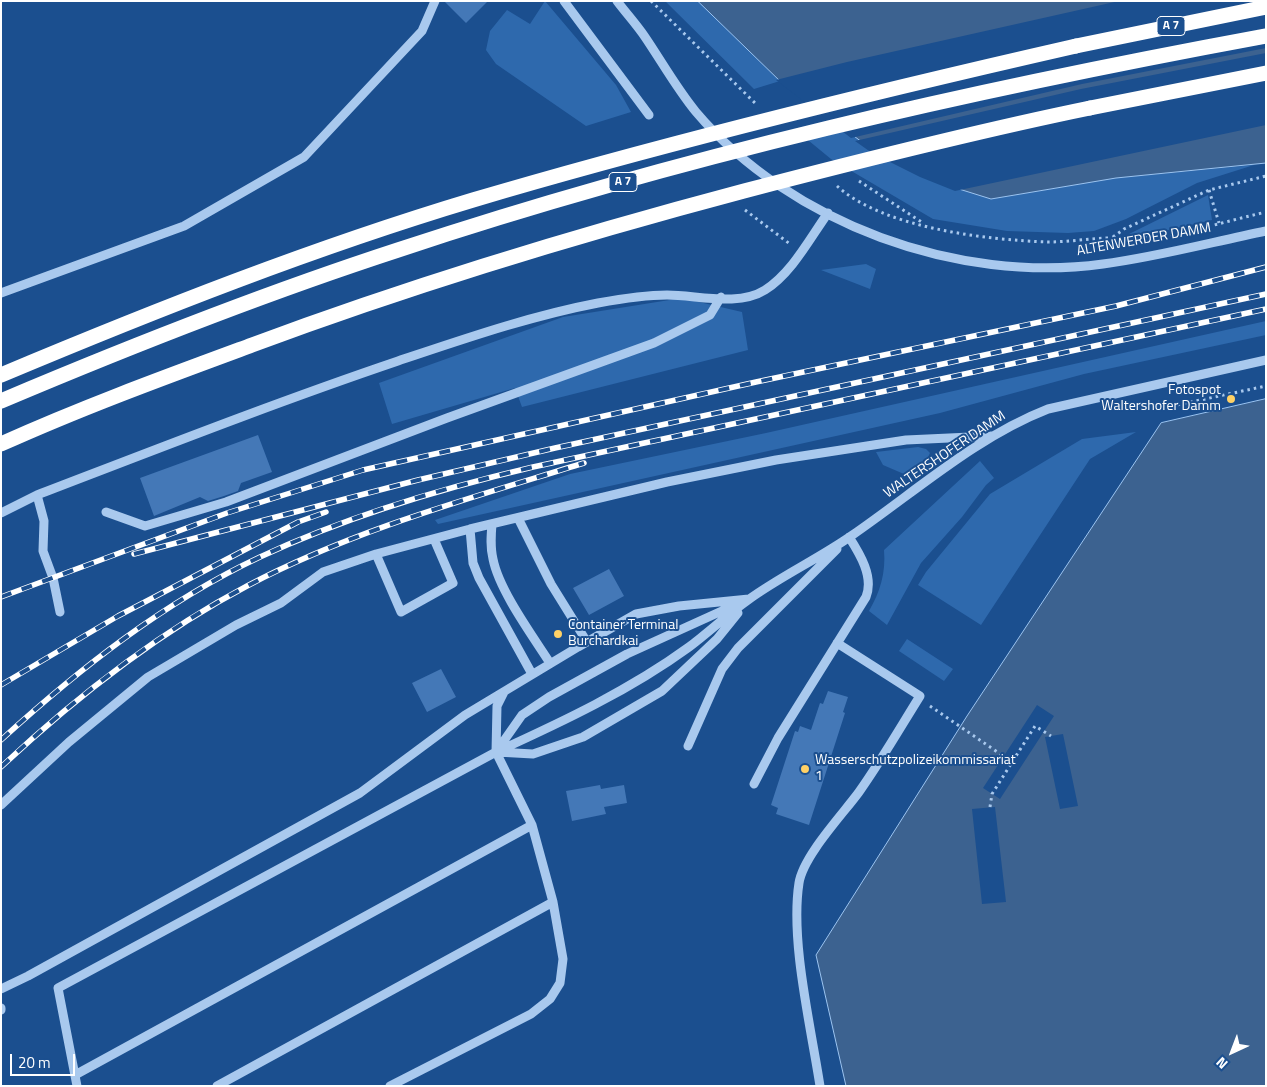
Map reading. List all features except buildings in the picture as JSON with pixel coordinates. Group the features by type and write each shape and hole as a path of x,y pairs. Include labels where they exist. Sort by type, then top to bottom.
{"highway":[{"name":"A 7","path":"1,375 202,294 471,201 855,97 1076,46 1266,7"},
{"name":"A 7","path":"1,401 210,316 397,250 543,204 666,169 842,125 1081,70 1266,36"},
{"path":"1,444 145,384 356,306 661,213 937,141 1266,73"}],"street":[{"path":"1,293 184,226 304,156 422,31 435,1"},
{"path":"564,1 648,115"},
{"name":"ALTENWERDER DAMM","path":"617,1 644,35 696,112 714,131 753,164 792,193 828,213 896,244 937,256 987,264 1042,268 1102,264 1266,231"},
{"path":"1,513 37,495 342,380 472,336 552,312 605,302 665,295 751,296 765,290 783,274 828,213"},
{"path":"106,512 145,526 226,502 654,342 710,315 720,297"},
{"name":"WALTERSHOFER DAMM","path":"849,537 993,436 1025,418 1048,409 1266,360"},
{"path":"1,805 69,742 148,677 198,647 281,603 323,572 376,554 470,529 667,482 776,460 906,440 993,436"},
{"path":"37,495 44,521 43,551 60,612"},
{"path":"518,518 551,584 586,642"},
{"path":"492,524 490,542 493,561 502,584 550,663"},
{"path":"470,529 473,562 479,578 532,674"},
{"path":"77,1086 58,988 496,752 552,726 635,682 688,647 749,599 849,537"},
{"path":"754,784 778,738 837,644 869,588 869,581 859,553 849,537"},
{"path":"688,746 715,682 738,648 849,537"},
{"path":"376,554 401,612 453,583 434,539"},
{"path":"1,989 28,976 360,793 465,715 550,663 636,614 679,606 749,599"},
{"path":"496,752 533,754 582,737 662,692 717,639 749,599"},
{"path":"496,752 522,715 549,697 627,654 749,599"},
{"path":"820,1086 800,958 799,881 820,844 859,792 920,696 837,644"},
{"path":"390,1086 531,1014 550,999 560,983 564,959 553,902 532,825 496,752 497,706 505,691"},
{"path":"75,1074 532,825"},
{"path":"217,1086 553,902"}],"path":[{"path":"650,1 762,109"},
{"path":"1112,238 1124,229 1210,190 1266,176"},
{"path":"836,185 848,196 889,215 926,226 981,237 1049,242 1112,238 1130,239 1164,235 1266,212"},
{"path":"1210,190 1220,223"},
{"path":"741,207 800,252"},
{"path":"1136,405 1163,408 1266,386"},
{"path":"928,704 1012,762"},
{"path":"990,807 992,794 1035,726 1051,736"}],"shaded area":[{"path":"545,1 616,85 631,112 586,126 496,64 486,50 490,31 507,10 530,24"},
{"path":"665,1 698,1 780,81 754,89"},
{"path":"698,1 1266,1 1266,163 1116,178 991,199 959,189 874,151 780,81"},
{"path":"835,125 991,199 1116,178 1254,165 1197,183 1126,219 1094,231 1068,233 1007,231 933,219 831,159 803,136"},
{"path":"1208,195 1212,220 1160,232 1129,234"},
{"path":"866,264 876,269 870,289 821,270"},
{"path":"682,298 742,312 748,350 522,407 515,388 392,424 379,383 563,317"},
{"path":"1266,321 1266,335 1084,374 940,413 438,524 435,520 570,474 766,433"},
{"path":"1266,399 1266,1086 846,1086 816,955 967,716 1161,423"},
{"path":"1136,432 1090,459 981,625 918,585 926,572 990,494 1082,439"},
{"path":"918,447 926,449 930,453 926,461 904,474 883,465 876,452"},
{"path":"980,461 994,478 986,485 962,517 921,563 887,625 869,611 881,582 884,567 884,550"},
{"path":"907,639 953,669 944,681 899,651"}],"pier":[{"path":"1119,1 1266,1 1266,48 1082,84 851,138 776,80 847,62"},
{"path":"1266,53 1266,125 955,191 920,177 872,153 855,141 1081,89"},
{"path":"1037,705 1054,716 1000,799 983,788"},
{"path":"1063,734 1078,806 1060,809 1045,737"},
{"path":"995,807 1006,902 982,904 972,809"}],"railway":[{"path":"1,597 227,513 363,470 756,382 1116,306 1266,267"},
{"path":"134,554 418,480 555,448 1266,294"},
{"path":"1,740 92,663 156,616 225,575 260,557 360,516 429,494 533,467 1266,309"},
{"path":"1,767 58,716 118,668 181,625 247,586 287,566 370,532 584,463"},
{"path":"1,685 118,616 298,522 326,512"}],"place":[{"name":"Fotospot Waltershofer Damm","path":"1231,399"},
{"name":"Container Terminal Burchardkai","path":"558,634"},
{"name":"Wasserschutzpolizeikommissariat 1","path":"805,769"}]}
